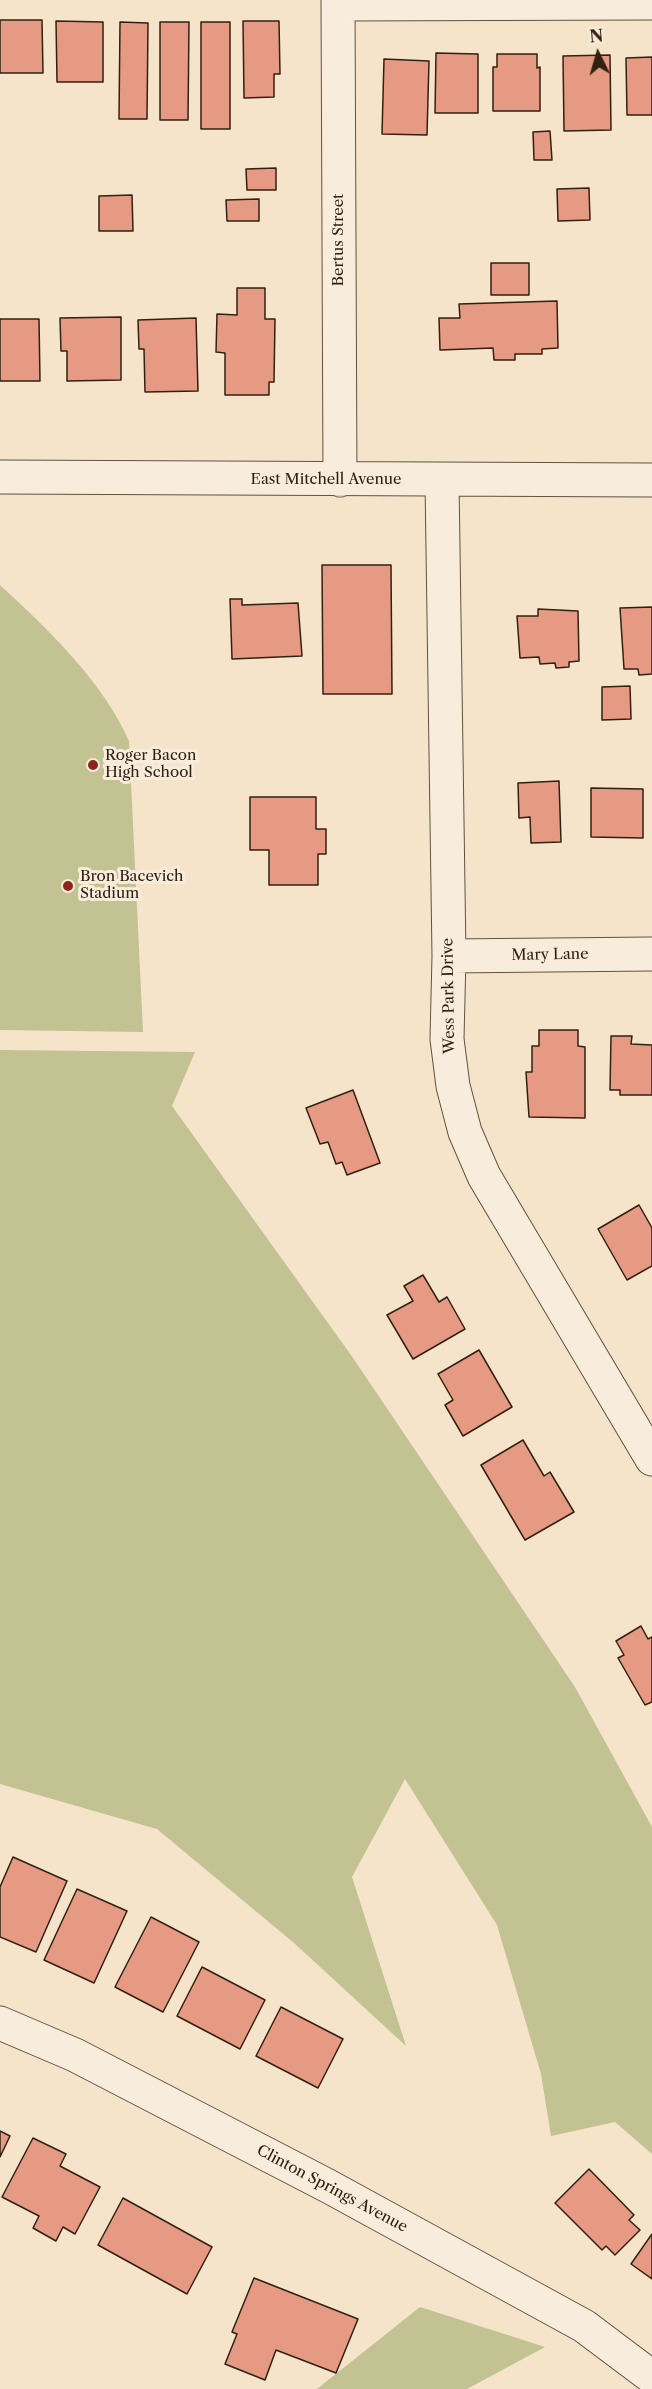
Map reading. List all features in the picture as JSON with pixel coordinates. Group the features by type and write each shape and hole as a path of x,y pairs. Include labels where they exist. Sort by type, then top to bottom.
{"street":[{"path":"339,2 652,3"},
{"name":"Bertus Street","path":"339,2 340,480"},
{"name":"East Mitchell Avenue","path":"0,477 442,481 652,480"},
{"name":"Wess Park Drive","path":"442,481 449,956 447,1039 453,1086 465,1132 484,1176 652,1459"},
{"name":"Mary Lane","path":"449,956 652,954"},
{"name":"Clinton Springs Avenue","path":"0,2023 75,2055 328,2186 584,2326 652,2377"}],"green space":[{"name":"Bron Bacevich Stadium","path":"0,585 55,638 90,677 118,719 129,741 143,1032 0,1030"},
{"path":"0,1050 195,1052 172,1106 351,1355 575,1687 652,1827 652,2154 615,2122 551,2136 541,2074 497,1925 405,1779 352,1877 406,2046 294,1943 157,1829 0,1784"},
{"path":"420,2307 545,2347 467,2389 317,2389"}],"building":[{"path":"0,20 42,20 43,73 0,73"},
{"path":"56,21 103,22 103,82 57,82"},
{"path":"243,21 279,21 280,74 274,74 274,97 244,98"},
{"path":"120,22 148,23 147,119 119,119"},
{"path":"160,22 189,22 188,120 160,120"},
{"path":"201,22 230,22 230,129 201,129"},
{"path":"436,53 478,54 478,113 435,113"},
{"path":"497,54 537,54 537,68 540,67 540,111 493,111 493,67 497,67"},
{"path":"610,55 611,130 564,131 563,56"},
{"path":"652,57 652,115 627,115 626,58"},
{"path":"384,59 429,61 427,135 382,134"},
{"path":"550,131 552,160 534,160 533,132"},
{"path":"276,168 276,190 247,190 246,169"},
{"path":"589,188 590,220 558,221 557,189"},
{"path":"132,195 133,231 99,231 99,196"},
{"path":"259,199 259,221 227,221 226,200"},
{"path":"491,263 529,263 529,295 491,295"},
{"path":"237,288 265,288 265,319 275,319 274,382 269,382 269,395 225,395 225,353 216,352 217,314 237,315"},
{"path":"557,301 558,348 542,349 542,354 515,354 515,360 494,360 493,348 440,350 439,318 460,318 459,304"},
{"path":"121,317 121,380 67,381 67,351 61,351 60,318"},
{"path":"196,318 198,391 145,392 144,349 139,349 138,320"},
{"path":"0,319 39,319 40,381 0,381"},
{"path":"322,565 391,565 392,694 323,694"},
{"path":"230,599 242,599 242,605 298,603 302,656 232,659"},
{"path":"652,607 652,674 639,675 638,669 624,669 620,608"},
{"path":"538,609 578,611 579,661 569,662 569,667 556,668 555,663 540,664 539,657 520,658 517,616 538,616"},
{"path":"630,686 631,719 602,720 602,687"},
{"path":"559,781 561,842 531,843 530,817 519,818 518,783"},
{"path":"591,788 643,789 643,838 591,837"},
{"path":"250,797 316,797 316,829 326,829 326,854 318,854 318,885 269,885 269,850 250,850"},
{"path":"539,1030 578,1030 578,1046 585,1047 585,1118 529,1117 526,1072 532,1072 532,1046 539,1046"},
{"path":"611,1036 632,1036 631,1044 652,1045 652,1095 620,1095 620,1090 610,1090"},
{"path":"353,1090 380,1163 347,1175 342,1162 336,1164 328,1142 320,1144 306,1108"},
{"path":"639,1205 652,1228 652,1266 627,1280 598,1229"},
{"path":"423,1275 439,1302 447,1297 465,1329 413,1359 387,1315 413,1301 404,1286"},
{"path":"479,1350 512,1407 463,1436 445,1405 453,1400 438,1374"},
{"path":"523,1440 544,1476 550,1472 574,1512 525,1540 481,1465"},
{"path":"641,1626 648,1639 652,1637 652,1702 645,1705 618,1658 624,1655 616,1641"},
{"path":"13,1857 67,1881 36,1952 0,1937 0,1887"},
{"path":"77,1889 127,1911 94,1983 44,1960"},
{"path":"151,1917 199,1942 163,2012 115,1987"},
{"path":"202,1967 265,2000 240,2049 177,2016"},
{"path":"281,2007 343,2039 318,2088 256,2056"},
{"path":"0,2131 10,2136 0,2157"},
{"path":"33,2138 66,2154 60,2166 100,2187 75,2234 63,2227 56,2241 33,2228 39,2216 2,2197"},
{"path":"589,2169 634,2215 629,2220 640,2230 615,2255 606,2246 602,2250 555,2203"},
{"path":"123,2198 212,2247 187,2294 98,2245"},
{"path":"652,2234 652,2279 631,2264"},
{"path":"254,2278 358,2319 336,2373 276,2350 265,2380 225,2364 237,2334 232,2332"}],"place":[{"name":"Roger Bacon High School","path":"93,765"},
{"name":"Bron Bacevich Stadium","path":"68,886"}]}
